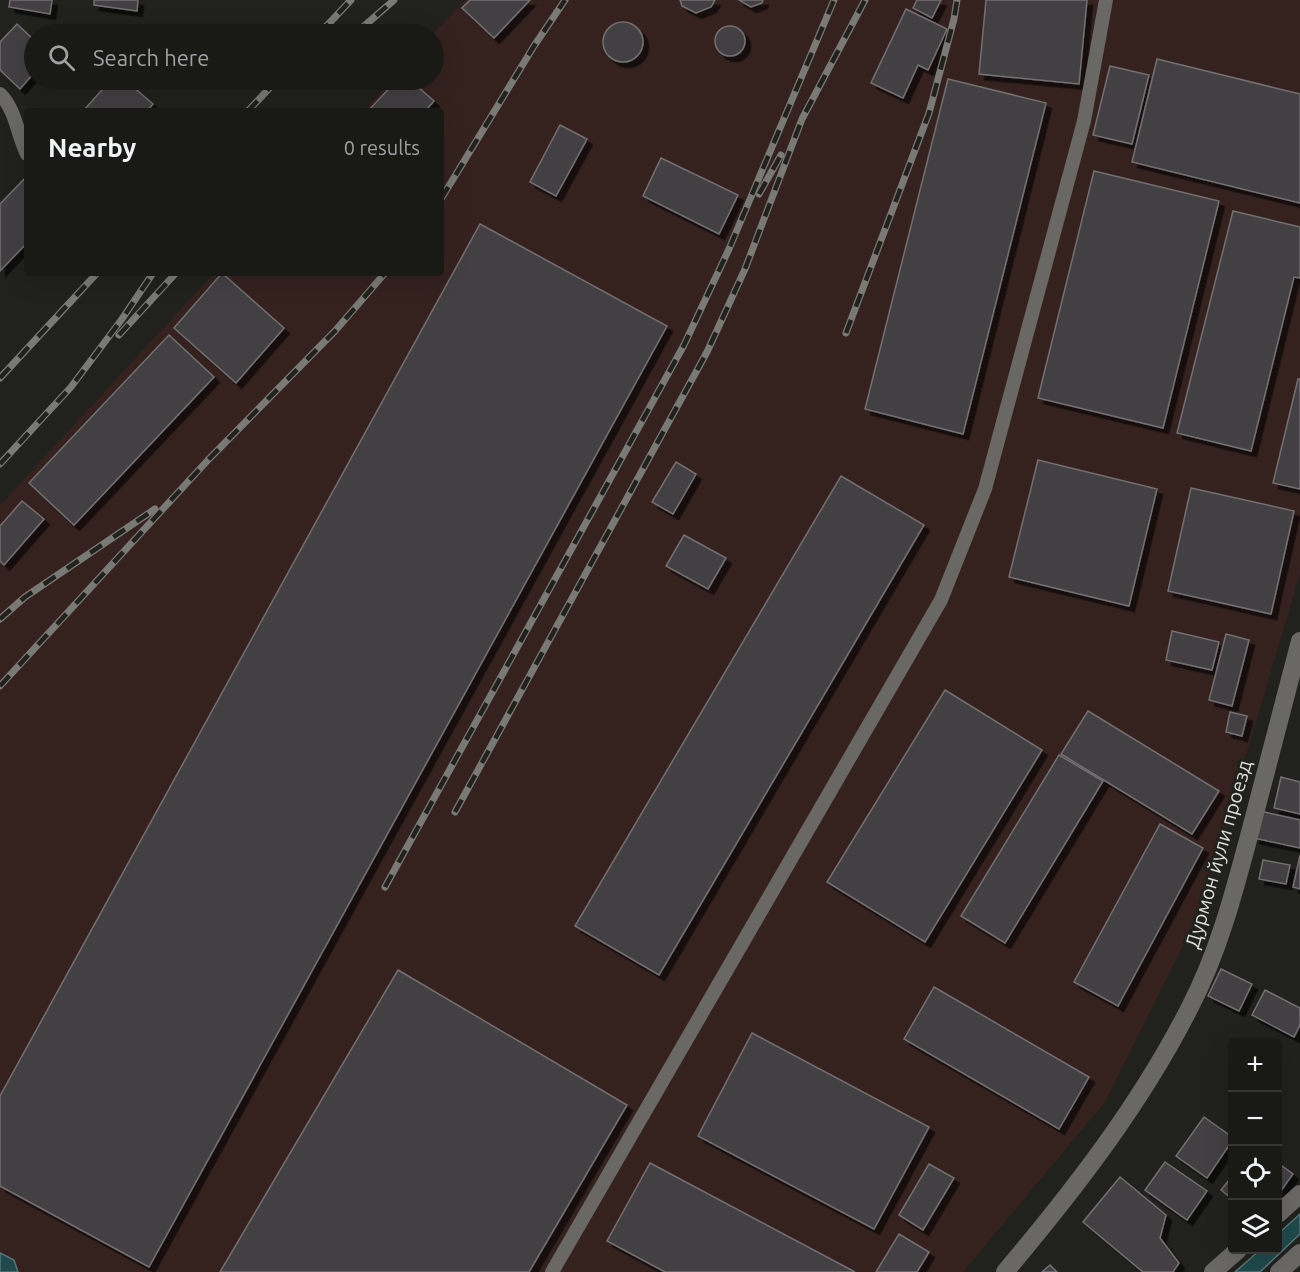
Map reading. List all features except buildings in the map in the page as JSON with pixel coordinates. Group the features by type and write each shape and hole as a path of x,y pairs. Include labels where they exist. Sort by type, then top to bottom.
{"street":[{"name":"Дурмон йули проезд","path":"1005,1272 1102,1151 1148,1083 1190,1008 1211,961 1230,908 1300,641"},
{"path":"1282,1210 1300,1194"},
{"path":"1279,1272 1300,1253"},
{"path":"1213,1272 1233,1254"}],"lane":[{"path":"552,1272 941,600 985,489 1084,121 1106,0"},
{"path":"0,94 13,111 24,147"}],"shaded area":[{"path":"465,0 1300,0 1300,574 1235,792 1212,887 1105,1102 963,1272 0,1272 0,505 211,276 444,276 444,108 366,108 383,90 444,90 442,24"}],"water":[{"path":"1300,1214 1300,1234 1282,1251 1282,1230"},
{"path":"0,1253 14,1260 18,1272 0,1272"},
{"path":"1255,1254 1279,1254 1260,1272 1235,1272"}],"railway":[{"path":"328,24 351,0"},
{"path":"366,24 394,0"},
{"path":"444,194 534,46 565,0"},
{"path":"385,887 684,345 729,249 834,0"},
{"path":"455,812 707,352 745,269 802,119 865,0"},
{"path":"846,333 929,113 957,0"},
{"path":"251,108 268,90"},
{"path":"759,194 781,155"},
{"path":"0,378 94,276"},
{"path":"0,464 71,387 151,276"},
{"path":"119,335 173,276"},
{"path":"0,686 208,460 335,331 382,276"},
{"path":"0,619 25,597 155,509"}]}
